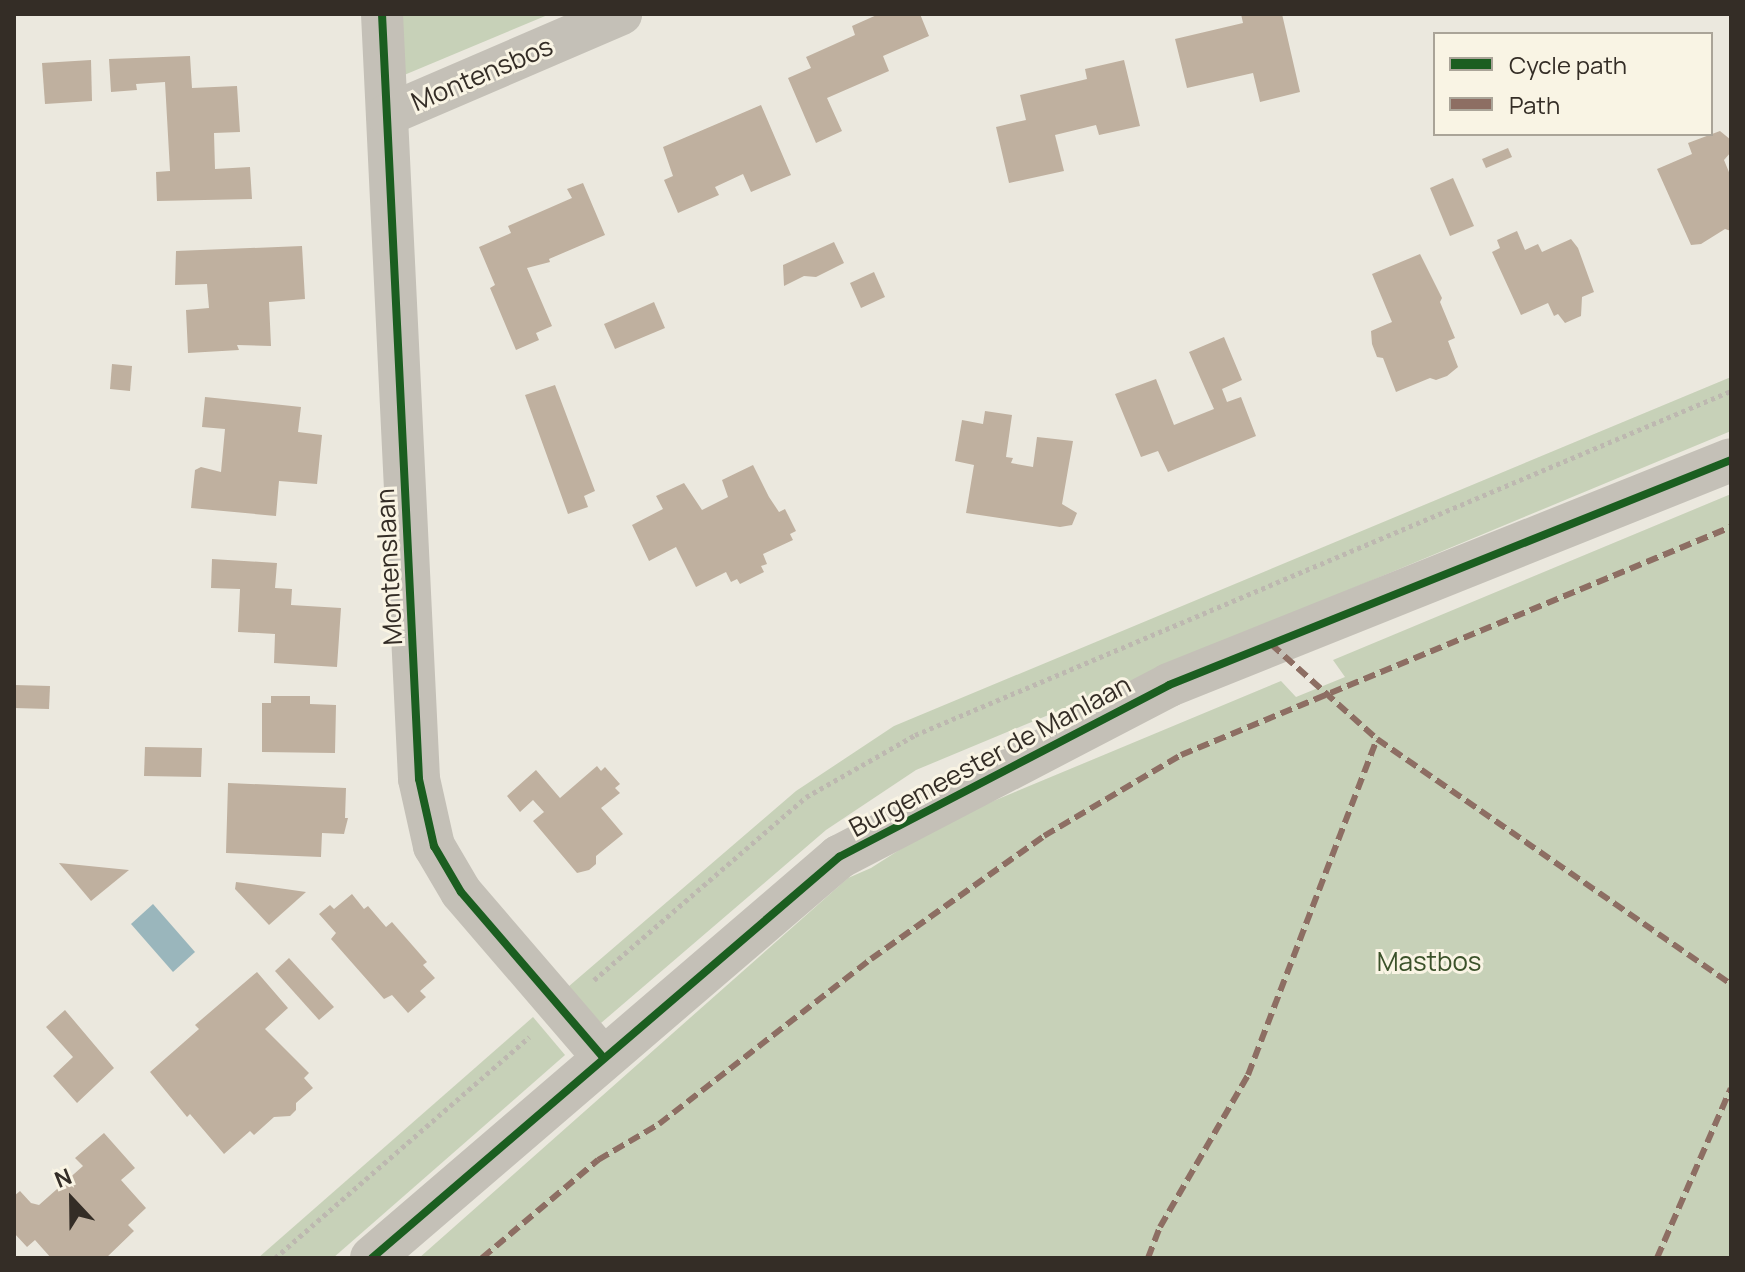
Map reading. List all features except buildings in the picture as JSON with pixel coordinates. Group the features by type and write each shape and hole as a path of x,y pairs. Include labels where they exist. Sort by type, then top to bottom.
{"street":[{"name":"Montenslaan","path":"382,14 419,779 434,846 461,892 603,1057"},
{"name":"Montensbos","path":"387,115 621,14"},
{"name":"Burgemeester de Manlaan","path":"372,1258 839,857 1169,685 1731,460"}],"path":[{"path":"275,1258 562,1009"}],"green space":[{"path":"394,14 550,14 397,78"},
{"path":"1731,377 1731,431 916,770 826,830 601,1023 568,987 796,791 894,726"},
{"name":"Mastbos","path":"1731,494 1731,1258 419,1258 848,878 871,868 943,822 1281,681 1296,697 1345,677 1333,660"},
{"path":"533,1017 565,1055 333,1258 258,1258"}],"water":[{"path":"153,904 195,952 173,972 131,924"}],"marked path":[{"path":"482,1258 598,1160 659,1124 871,959 1044,836 1181,755 1731,527"},
{"path":"1271,644 1377,739"},
{"path":"1148,1258 1160,1227 1248,1075 1377,739 1731,984"},
{"path":"1657,1258 1731,1088"}],"cycle path":[{"path":"382,14 419,779 434,846 461,892 603,1057"},
{"path":"372,1258 839,857 1169,685 1731,460"}]}
